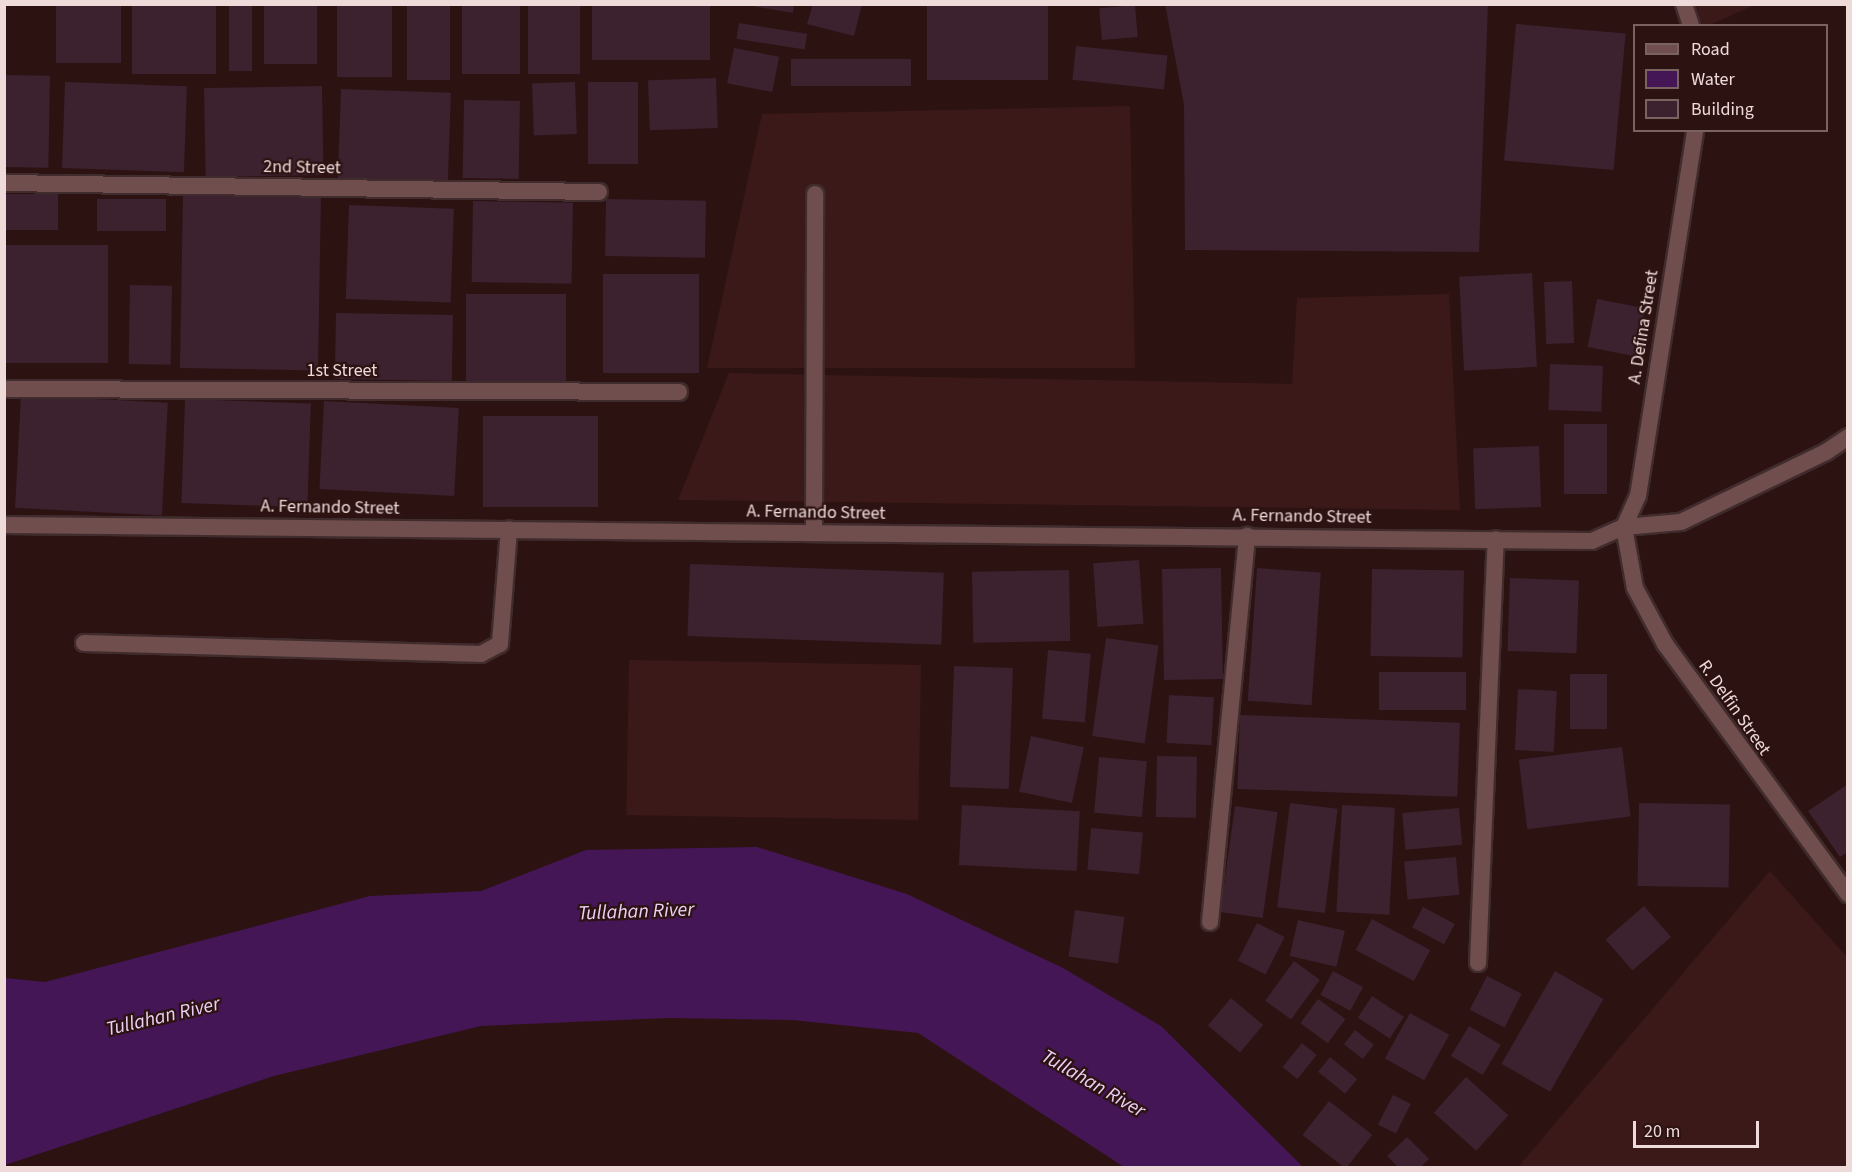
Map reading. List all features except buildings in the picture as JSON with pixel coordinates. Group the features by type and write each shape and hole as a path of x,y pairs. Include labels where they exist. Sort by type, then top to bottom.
{"street":[{"path":"1684,4 1690,24"},
{"name":"A. Defina Street","path":"1624,527 1638,496 1695,132"},
{"name":"2nd Street","path":"4,183 599,192"},
{"path":"814,532 815,194"},
{"name":"1st Street","path":"4,389 680,392"},
{"name":"A. Fernando Street","path":"4,525 1592,541 1624,527 1681,522 1826,452 1848,437"},
{"name":"R. Delfin Street","path":"1624,527 1635,588 1665,644 1848,894"},
{"path":"84,643 481,654 500,644 505,625 509,529"},
{"path":"1210,921 1247,536"},
{"path":"1478,963 1496,539"}],"shaded area":[{"path":"1696,4 1754,5 1712,24 1702,24"},
{"path":"1130,106 1135,368 707,368 762,114"},
{"path":"1449,294 1460,510 678,500 729,373 1292,384 1297,298"},
{"path":"629,660 921,665 918,820 626,815"},
{"path":"1770,871 1847,957 1847,1167 1518,1167"}],"water":[{"name":"Tullahan River","path":"757,847 907,894 1063,968 1161,1026 1303,1167 1124,1167 918,1033 792,1020 668,1018 481,1026 274,1076 5,1165 5,978 45,982 370,896 481,891 586,850"}]}
